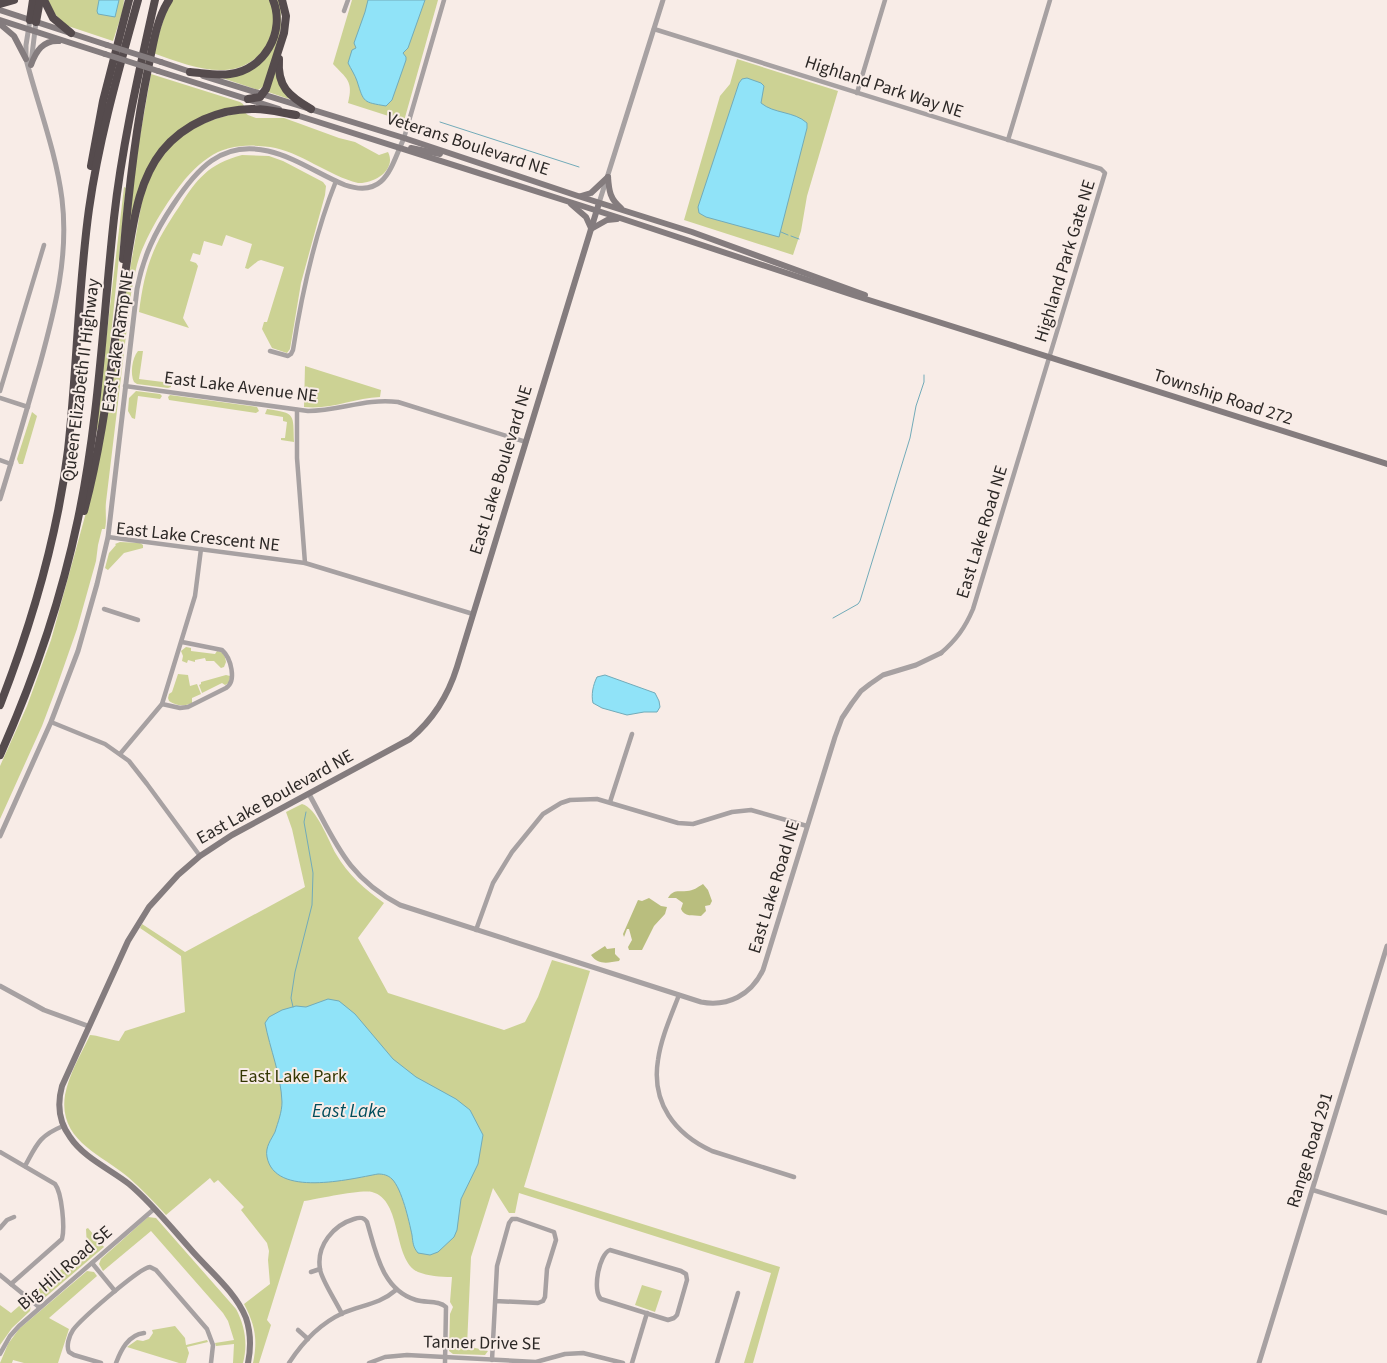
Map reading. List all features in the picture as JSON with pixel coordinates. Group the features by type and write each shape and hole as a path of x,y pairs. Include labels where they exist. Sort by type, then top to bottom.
{"highway":[{"path":"0,4 14,0"},
{"path":"33,0 33,21"},
{"path":"33,21 40,0"},
{"path":"44,0 53,18 71,33"},
{"path":"84,254 85,210 90,168 103,101 128,0"},
{"name":"Queen Elizabeth II Highway","path":"0,705 36,601 54,532 68,451 84,254 94,177 104,124 138,0"},
{"name":"Queen Elizabeth II Highway","path":"0,755 30,684 56,606 68,566 86,480 114,216 121,170 155,0"},
{"path":"120,306 129,182 135,140 153,46 169,0"},
{"path":"190,72 216,75 230,74 244,70 259,61 271,46 276,32 277,18 273,0"},
{"path":"282,0 286,23 279,65 282,84 295,99 311,109"},
{"path":"248,99 262,94 266,89 282,44"},
{"path":"68,566 93,475 133,228 142,186 151,166 163,150 180,134 211,116 255,109 296,115"}],"main road":[{"name":"Veterans Boulevard NE","path":"0,10 190,72 404,138 692,232 922,316"},
{"name":"Veterans Boulevard NE","path":"0,20 1050,357"},
{"path":"0,24 14,36 26,59"},
{"path":"31,65 35,54 43,45 54,41 69,42"},
{"path":"400,148 406,147 469,160"},
{"path":"578,196 591,193 608,177"},
{"path":"608,177 610,195 614,202 624,211"},
{"path":"567,201 586,217 591,229 607,220 620,218"},
{"name":"East Lake Boulevard NE","path":"248,1363 251,1343 249,1330 241,1308 154,1209 130,1186 80,1149 69,1136 63,1126 59,1102 62,1086 120,956 138,924 165,889 200,856 232,835 410,739 426,724 441,705 452,684 600,203"},
{"name":"Township Road 272","path":"1050,357 1387,464"}],"street":[{"path":"344,11 348,0"},
{"path":"404,138 444,0"},
{"path":"600,203 663,0"},
{"path":"857,93 885,0"},
{"path":"1008,140 1050,0"},
{"path":"31,78 33,21"},
{"name":"Highland Park Way NE","path":"654,29 1101,169 1105,173"},
{"path":"0,499 28,407 62,275 64,243 62,198 58,172 26,59 32,30"},
{"name":"East Lake Ramp NE","path":"108,537 137,289 145,257 152,239 190,180 200,169 214,159 231,152 248,149 277,154 336,181 358,188 365,188 379,183 391,170 404,138"},
{"name":"Highland Park Gate NE","path":"1050,357 1105,173"},
{"path":"270,351 288,356 293,350 304,281 324,211 336,181"},
{"path":"0,391 44,245"},
{"name":"East Lake Road NE","path":"309,794 345,860 373,889 400,905 678,995 708,1003 724,1003 735,1000 756,982 763,970 838,727 852,703 861,691 882,675 916,666 941,653 957,638 965,626 973,609 1050,357"},
{"name":"East Lake Avenue NE","path":"126,386 297,410 331,410 377,400 398,402 526,442"},
{"path":"0,398 28,407"},
{"path":"297,410 297,465 305,562"},
{"path":"0,460 11,464"},
{"name":"East Lake Crescent NE","path":"0,836 52,722 86,623 108,537 305,562 473,614"},
{"path":"120,754 162,704 195,596 201,549"},
{"path":"104,609 138,620"},
{"path":"162,704 180,708 188,707 226,688 232,682 233,677 227,655 222,650 182,642"},
{"path":"52,722 95,740 120,754 143,779 200,856"},
{"path":"610,802 632,734"},
{"path":"476,930 488,894 512,852 543,814 570,800 586,798 610,802 678,823 693,824 732,812 750,810 807,826"},
{"name":"Range Road 291","path":"1258,1363 1387,946"},
{"path":"0,986 44,1010 88,1026"},
{"path":"678,995 661,1046 657,1073 660,1096 671,1120 690,1140 712,1152 794,1176"},
{"path":"25,1166 40,1139 49,1131 63,1126"},
{"path":"0,1152 57,1186 63,1233 59,1242 11,1284"},
{"path":"1313,1190 1387,1213"},
{"name":"Big Hill Road SE","path":"0,1354 16,1329 39,1307 154,1209"},
{"path":"0,1228 7,1220 14,1217"},
{"path":"342,1314 320,1270 321,1255 329,1235 340,1225 360,1217 366,1219 380,1265 396,1290 414,1300 444,1305 446,1310 445,1360"},
{"path":"492,1360 495,1302 498,1258 510,1221 517,1219 554,1232 556,1240 546,1270 545,1297 543,1301 538,1304 495,1302"},
{"path":"613,1250 686,1274 687,1280 677,1315 668,1320 647,1313 598,1297 596,1292 597,1279 605,1252 613,1250"},
{"path":"92,1263 115,1291"},
{"path":"101,1363 71,1354 67,1346 73,1329 115,1291 146,1267 153,1268 206,1329 213,1345 211,1363"},
{"path":"311,1272 320,1270"},
{"path":"0,1276 39,1307"},
{"path":"290,1363 308,1339 342,1314 380,1301 396,1290"},
{"path":"717,1363 738,1292"},
{"path":"632,1363 647,1313"},
{"path":"298,1330 308,1339"},
{"path":"116,1363 123,1347 128,1341 144,1333"},
{"name":"Tanner Drive SE","path":"369,1363 407,1355 445,1360 536,1362 565,1354 583,1353 623,1363"}],"green space":[{"path":"48,0 124,0 123,10 113,41 65,25 54,13"},
{"path":"172,0 270,0 274,22 273,34 268,44 256,57 243,66 215,70 184,64 153,53 165,15"},
{"path":"277,0 279,0 281,11 280,33 264,86 258,90 222,78 268,55"},
{"path":"352,0 438,0 404,121 348,103 350,90 348,80 333,64"},
{"path":"737,59 838,91 807,196 801,231 793,255 684,220 720,96 730,84"},
{"path":"276,68 283,90 289,99 268,92"},
{"path":"151,74 240,102 244,106 220,110 162,147 130,220 134,170"},
{"path":"244,112 256,118 284,118 355,142 379,155 388,152 389,165 387,170 377,178 364,183 358,183 347,180 281,149 238,146 222,150 199,165 172,196 157,221 140,255 131,294 106,502 105,529 102,529 96,561 77,629 56,689 42,726 0,819 0,766 27,706 51,640 90,498 143,195 160,160 169,147 180,137 208,122"},
{"path":"242,155 269,156 283,161 323,182 326,186 301,283 290,349 287,353 272,348 262,329 264,322 267,322 284,267 261,260 248,269 245,268 252,244 226,235 222,246 204,241 200,255 193,253 190,261 198,266 183,318 189,328 139,312 147,269 156,245 170,221 192,188 204,174 220,163"},
{"path":"124,187 126,188 109,355 99,425 95,435"},
{"path":"138,351 143,351 139,379 171,383 171,387 137,384 134,382 132,366"},
{"path":"305,366 381,390 380,397 324,407 304,407"},
{"path":"136,391 160,394 162,396 160,399 138,396 135,419 132,418 128,411 129,398"},
{"path":"170,395 257,407 259,411 256,413 169,400 168,397"},
{"path":"267,409 283,412 291,416 293,420 294,442 281,440 281,438 285,438 287,422 283,421 283,417 265,414"},
{"path":"32,412 37,416 23,464 19,464 17,459"},
{"path":"120,542 140,543 143,545 143,548 124,553 108,570 105,568 109,553 115,544"},
{"path":"186,647 191,648 191,651 215,654 217,651 221,652 226,660 224,667 221,668 214,661 206,661 205,658 195,660 195,662 188,660 187,663 182,661 181,651"},
{"path":"178,674 188,675 190,686 197,684 201,694 192,698 192,703 180,705 169,701 169,694 172,692"},
{"path":"226,675 230,676 229,683 225,685 222,683 202,693 199,685 201,682"},
{"name":"East Lake Park","path":"302,804 313,812 322,825 336,854 346,869 384,903 358,938 388,993 504,1030 525,1022 538,997 552,960 590,971 524,1187 780,1267 753,1363 744,1363 771,1273 519,1193 515,1213 509,1213 493,1188 471,1257 467,1346 488,1351 485,1355 453,1354 449,1351 450,1314 453,1307 450,1302 452,1277 418,1272 410,1265 404,1256 389,1206 382,1197 367,1191 304,1201 267,1320 271,1325 259,1363 253,1363 254,1332 251,1319 244,1304 270,1284 269,1251 267,1243 241,1210 244,1207 218,1180 214,1183 210,1178 166,1215 128,1177 94,1153 74,1135 68,1124 65,1110 65,1095 72,1072 90,1035 119,1041 125,1031 185,1012 181,956 140,928 142,924 185,952 305,887 292,829 286,812"},
{"path":"703,884 708,890 712,901 710,905 705,906 706,911 701,916 682,912 683,903 676,898 668,898 674,892 695,889"},
{"path":"649,898 661,906 667,907 665,914 654,926 642,950 629,950 628,947 632,940 629,929 627,929 624,937 623,934 638,900 642,901"},
{"path":"605,946 607,949 615,948 615,954 620,959 619,961 600,962 591,955"},
{"path":"148,1217 156,1218 236,1309 245,1335 243,1363 233,1363 234,1344 216,1346 215,1343 234,1340 228,1321 151,1231 103,1271 99,1264 101,1259"},
{"path":"88,1228 104,1247 42,1300 36,1300 31,1296 87,1247 86,1229"},
{"path":"87,1271 94,1272 97,1276 49,1318 69,1329 58,1363 24,1363 13,1360 12,1363 0,1363 8,1344 19,1329"},
{"path":"642,1285 662,1291 655,1312 635,1305"},
{"path":"26,1300 31,1305 30,1311 12,1328 0,1345 0,1305 11,1313"},
{"path":"175,1326 185,1338 186,1345 207,1340 208,1342 187,1347 189,1353 186,1363 179,1363 127,1347 137,1340 149,1339 153,1333 152,1330"}],"water":[{"path":"99,0 119,0 115,17 98,14"},
{"path":"368,0 425,0 408,48 403,53 406,60 392,100 386,106 373,104 363,98 348,63 352,50 356,48 354,43"},
{"path":"747,78 764,86 761,103 766,107 796,116 807,123 779,237 706,217 699,213 698,207 739,83 742,79"},
{"path":"605,675 655,693 660,707 657,712 627,715 602,708 593,703 592,693 597,677"},
{"name":"East Lake","path":"328,999 339,1001 355,1014 393,1059 416,1077 456,1099 470,1110 483,1135 478,1164 461,1199 457,1230 454,1237 438,1252 430,1255 416,1251 402,1197 396,1184 389,1177 378,1174 333,1182 298,1182 284,1178 273,1170 267,1157 268,1147 281,1113 282,1102 278,1072 265,1023 269,1017 282,1010 296,1006 306,1007"}],"waterway":[{"path":"440,122 579,167"},
{"path":"781,232 788,235"},
{"path":"791,236 799,239"},
{"path":"833,618 860,601 910,438 916,406 924,382 924,375"},
{"path":"293,1007 291,998 295,972 312,905 313,873 304,822 306,812"}]}
